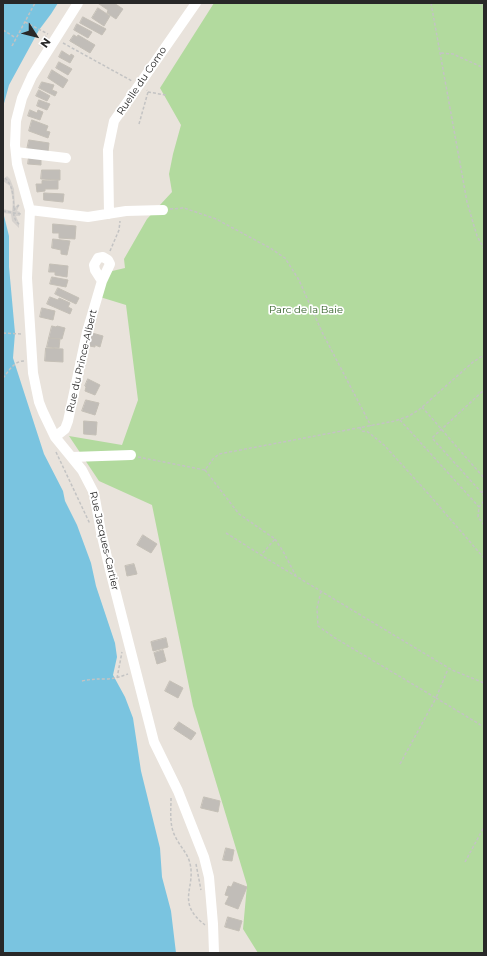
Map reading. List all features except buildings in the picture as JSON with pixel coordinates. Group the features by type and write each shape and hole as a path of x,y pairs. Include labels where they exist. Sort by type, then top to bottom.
{"street":[{"name":"Rue Jacques-Cartier","path":"78,3 32,76 22,98 16,121 15,145 17,164 26,212 27,278 31,358 39,402 43,412 55,436 82,470 94,493 110,570 154,742 178,791 204,857 208,877 213,924 214,953"},
{"name":"Ruelle du Como","path":"114,213 108,150 114,122 196,3"},
{"path":"16,152 66,158"},
{"path":"26,212 88,217 114,213 163,210"},
{"name":"Rue du Prince-Albert","path":"55,436 65,429 68,421 87,332 102,281 95,270 94,264 98,258 106,258"},
{"path":"72,457 131,455"}],"path":[{"path":"12,46 34,4 30,3"},
{"path":"431,3 467,202 475,230 484,248"},
{"path":"479,3 484,8"},
{"path":"25,22 48,34"},
{"path":"3,30 16,38"},
{"path":"62,42 139,85 148,92 166,95"},
{"path":"440,53 453,54 484,68"},
{"path":"139,124 148,92"},
{"path":"5,178 10,183 12,188 14,210"},
{"path":"12,213 20,205"},
{"path":"163,210 184,208 216,219 265,244 285,258 299,280 322,332 371,426"},
{"path":"3,211 12,213 26,212"},
{"path":"12,213 17,222 22,226"},
{"path":"106,258 119,230 114,213"},
{"path":"3,332 23,334"},
{"path":"205,470 213,459 219,454 400,420 422,407 473,362 484,355"},
{"path":"3,378 15,364 19,361 25,360"},
{"path":"484,390 432,438 484,496"},
{"path":"422,407 484,478"},
{"path":"400,420 479,507"},
{"path":"360,427 361,431 368,432 384,444 484,558"},
{"path":"131,455 205,470 239,514 275,540 297,577"},
{"path":"484,501 479,507 478,517 484,525"},
{"path":"226,533 448,668 484,683"},
{"path":"261,555 275,540"},
{"path":"321,591 317,608 318,626 335,638 484,727"},
{"path":"117,678 122,650"},
{"path":"400,764 436,698 448,668"},
{"path":"82,681 91,678 117,678 128,674"},
{"path":"171,798 171,822 173,831 189,859 191,870 188,894 190,909 205,926"},
{"path":"465,862 484,827"}],"green space":[{"name":"Parc de la Baie","path":"214,3 484,3 484,953 258,953 243,929 247,885 193,706 152,505 99,481 69,436 122,445 138,400 126,305 100,297 108,272 125,268 124,259 147,219 172,192 169,174 181,125 160,88"}],"shaded area":[{"path":"7,176 10,179 14,189 15,207 18,204 19,206 17,211 20,212 20,216 16,216 19,223 19,228 12,221 11,214 3,213 3,209 12,211 13,201 10,186 3,181"}],"water":[{"path":"3,3 58,3 39,30 9,85 3,107"},
{"path":"4,216 9,236 9,267 15,333 13,358 44,454 63,491 65,501 77,525 91,563 96,586 115,643 117,657 113,675 125,697 133,718 141,771 160,848 162,877 171,911 176,953 3,953"}]}
